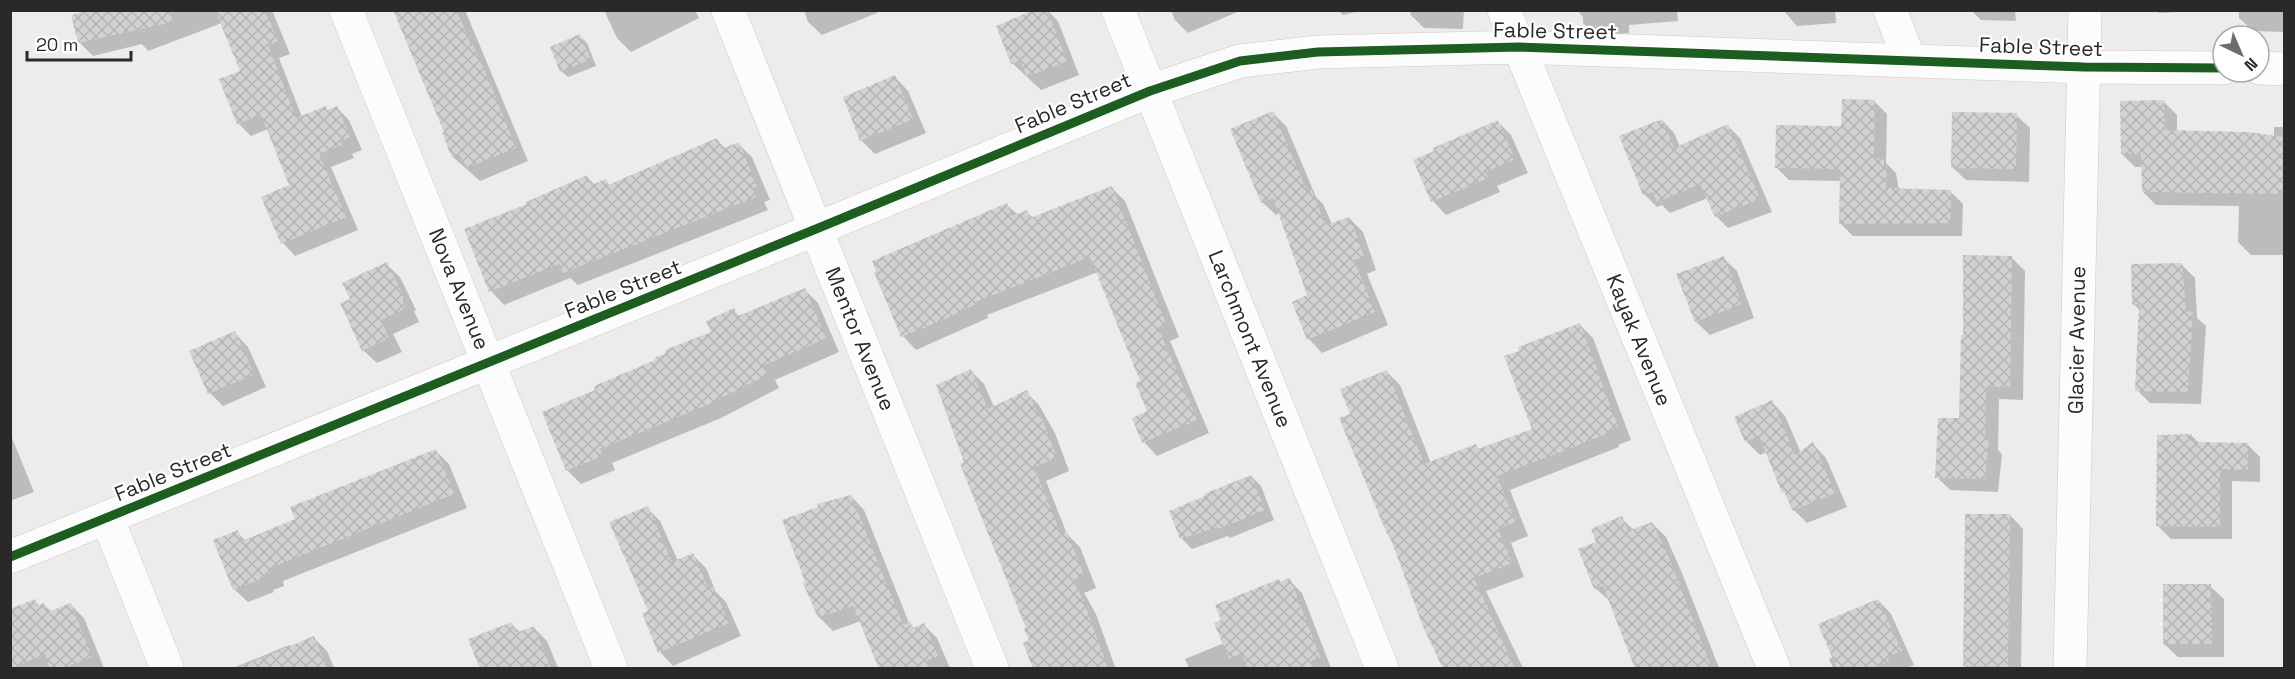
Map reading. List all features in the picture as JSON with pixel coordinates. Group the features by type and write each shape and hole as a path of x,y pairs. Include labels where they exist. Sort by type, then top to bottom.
{"street":[{"name":"Nova Avenue","path":"346,10 611,669"},
{"name":"Mentor Avenue","path":"728,10 992,669"},
{"name":"Larchmont Avenue","path":"1118,10 1382,669"},
{"name":"Kayak Avenue","path":"1504,10 1773,669"},
{"path":"1890,10 1909,59"},
{"name":"Glacier Avenue","path":"2070,669 2085,10"},
{"name":"Fable Street","path":"10,557 1150,91 1222,65 1273,56 1318,52 1519,47 1909,59 2084,67 2211,68"},
{"path":"107,518 167,669"}],"building":[{"path":"90,10 171,10 173,22 78,43 71,15"},
{"path":"215,10 265,10 278,41 268,45 296,118 326,106 327,110 337,106 350,137 340,141 342,145 319,154 346,217 281,244 261,197 289,185 261,115 237,124 219,79 240,71"},
{"path":"393,10 457,10 516,148 466,168 460,155 452,158 442,133 444,132"},
{"path":"1034,10 1047,10 1067,61 1027,77 1020,61 1011,64 996,26"},
{"path":"580,34 591,59 560,72 550,47"},
{"path":"895,75 913,119 860,141 843,97"},
{"path":"1842,99 1875,100 1874,159 1884,159 1884,167 1887,167 1886,188 1951,190 1950,223 1839,224 1840,169 1775,168 1776,125 1841,126"},
{"path":"2164,100 2165,130 2249,132 2284,137 2284,194 2142,192 2141,154 2121,154 2120,101"},
{"path":"1273,111 1307,191 1311,189 1326,225 1350,217 1364,257 1354,260 1375,312 1307,340 1292,302 1307,295 1273,198 1261,203 1230,129"},
{"path":"1952,112 2017,113 2016,169 1951,168"},
{"path":"1662,119 1674,148 1728,124 1760,199 1715,217 1700,184 1657,202 1652,192 1643,195 1619,136"},
{"path":"1498,120 1515,159 1485,172 1488,178 1431,202 1413,160 1434,151 1433,148"},
{"path":"717,138 722,149 739,142 757,187 752,188 756,197 563,273 559,264 489,292 464,229 527,204 526,202 587,175 591,185 606,179 608,185"},
{"path":"1112,186 1166,324 1158,327 1197,420 1142,443 1132,418 1147,411 1135,383 1140,381 1090,257 975,302 976,304 943,320 901,337 874,272 876,271 872,261 1007,203 1012,216 1027,210 1030,218"},
{"path":"1963,255 2012,256 2010,387 1986,387 1985,439 1989,439 1985,479 1935,478 1938,418 1959,418 1961,335 1963,335"},
{"path":"1724,256 1742,304 1695,322 1676,274"},
{"path":"387,262 404,297 402,298 406,308 381,320 389,338 362,351 340,303 350,299 342,283"},
{"path":"2182,263 2186,311 2193,312 2188,392 2135,391 2139,304 2132,305 2131,264"},
{"path":"805,288 826,338 763,366 767,375 707,405 600,449 603,456 566,471 542,412 595,390 594,386 655,360 654,358 666,353 665,350 711,332 706,321 734,308 738,316"},
{"path":"1580,323 1618,427 1606,431 1607,434 1497,476 1515,522 1498,529 1512,563 1474,578 1515,669 1443,669 1423,627 1389,534 1387,534 1339,418 1350,414 1340,389 1387,370 1424,464 1476,444 1478,449 1532,429 1504,356 1519,351 1518,347"},
{"path":"235,331 254,374 208,394 189,351"},
{"path":"971,369 988,409 1027,390 1042,418 1057,458 1034,467 1060,532 1067,532 1084,575 1072,580 1083,599 1108,669 1033,669 1023,643 1029,640 1024,629 1026,628 960,464 964,462 936,385"},
{"path":"1772,400 1795,455 1813,442 1835,493 1793,511 1784,492 1782,493 1759,436 1745,442 1734,417"},
{"path":"2192,434 2192,442 2248,443 2248,470 2220,469 2220,527 2156,526 2157,435"},
{"path":"436,449 454,494 270,568 272,572 260,577 261,579 233,590 213,540 238,530 242,541 295,519 290,507"},
{"path":"1251,475 1265,510 1219,529 1218,527 1180,539 1169,511"},
{"path":"851,495 903,625 910,622 913,628 924,623 938,656 926,661 929,669 879,669 853,606 818,618 803,583 805,582 782,520 818,507 817,504"},
{"path":"648,506 672,562 693,553 709,589 713,587 729,623 658,653 642,613 648,611 609,522"},
{"path":"1965,514 2010,514 2008,667 1963,666"},
{"path":"1622,516 1628,531 1652,522 1669,558 1712,669 1635,669 1603,586 1594,589 1578,549 1596,542 1591,529"},
{"path":"1290,578 1320,657 1310,661 1313,669 1248,669 1241,653 1229,659 1214,623 1221,620 1215,605 1279,579 1280,582"},
{"path":"2163,584 2211,584 2212,644 2163,644"},
{"path":"35,599 37,606 44,603 48,612 71,603 92,657 62,669 50,669 45,654 10,669 10,609"},
{"path":"1878,599 1902,651 1888,657 1889,661 1872,669 1837,669 1818,624"},
{"path":"512,622 516,633 534,626 551,669 480,669 468,639"},
{"path":"314,636 327,669 237,669 237,668"}],"cycle path":[{"path":"10,557 1150,91 1240,61 1318,52 1519,47 2084,67 2211,68"}]}
